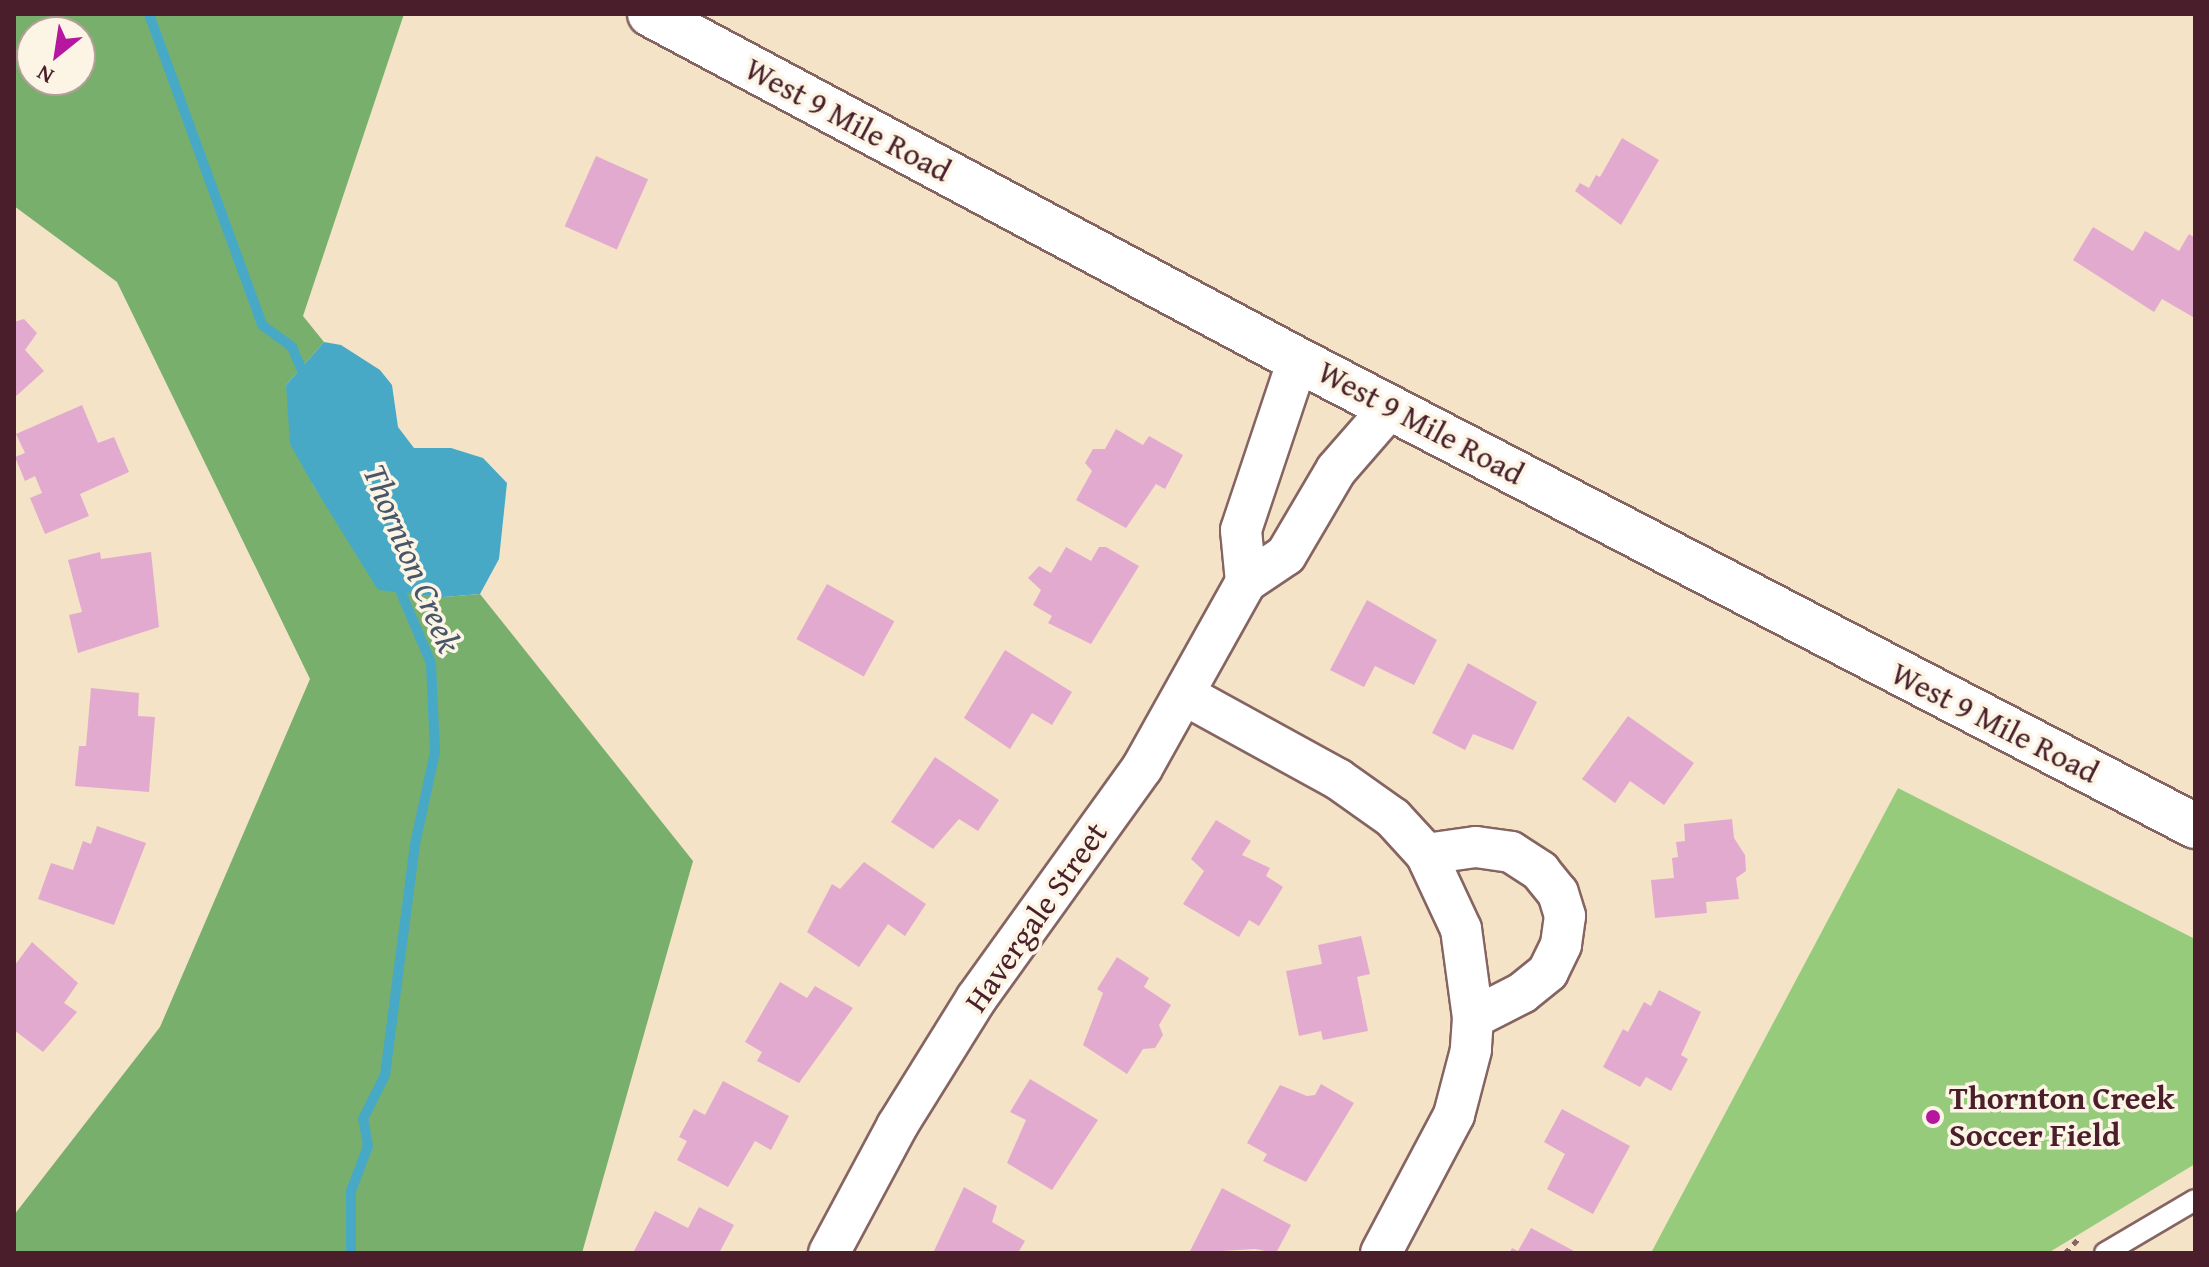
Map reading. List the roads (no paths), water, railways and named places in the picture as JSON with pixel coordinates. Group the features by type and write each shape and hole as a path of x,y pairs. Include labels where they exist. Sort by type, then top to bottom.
{"street":[{"name":"West 9 Mile Road","path":"650,14 1298,360 2195,826"},
{"path":"1246,582 1241,530 1298,360"},
{"name":"Havergale Street","path":"829,1253 897,1126 976,999 1142,768 1246,582 1286,555 1336,470 1390,408"},
{"path":"1185,695 1338,779 1393,818 1426,854 1461,929 1473,1018 1471,1050 1454,1115 1381,1253"},
{"path":"1426,854 1476,847 1511,852 1540,871 1558,893 1565,916 1561,945 1548,972 1522,993 1473,1018"}],"lane":[{"path":"2105,1253 2195,1200"}],"water":[{"path":"324,342 341,345 380,370 392,385 398,427 414,448 451,448 483,458 507,483 499,559 480,594 444,597 378,590 313,485 290,444 286,385"}],"waterway":[{"name":"Thornton Creek","path":"149,14 262,325 292,347 306,380"},
{"name":"Thornton Creek","path":"351,1253 351,1191 368,1146 363,1119 385,1075 415,844 435,752 431,663 396,581"}],"place":[{"name":"Thornton Creek Soccer Field","path":"1933,1117"}]}
